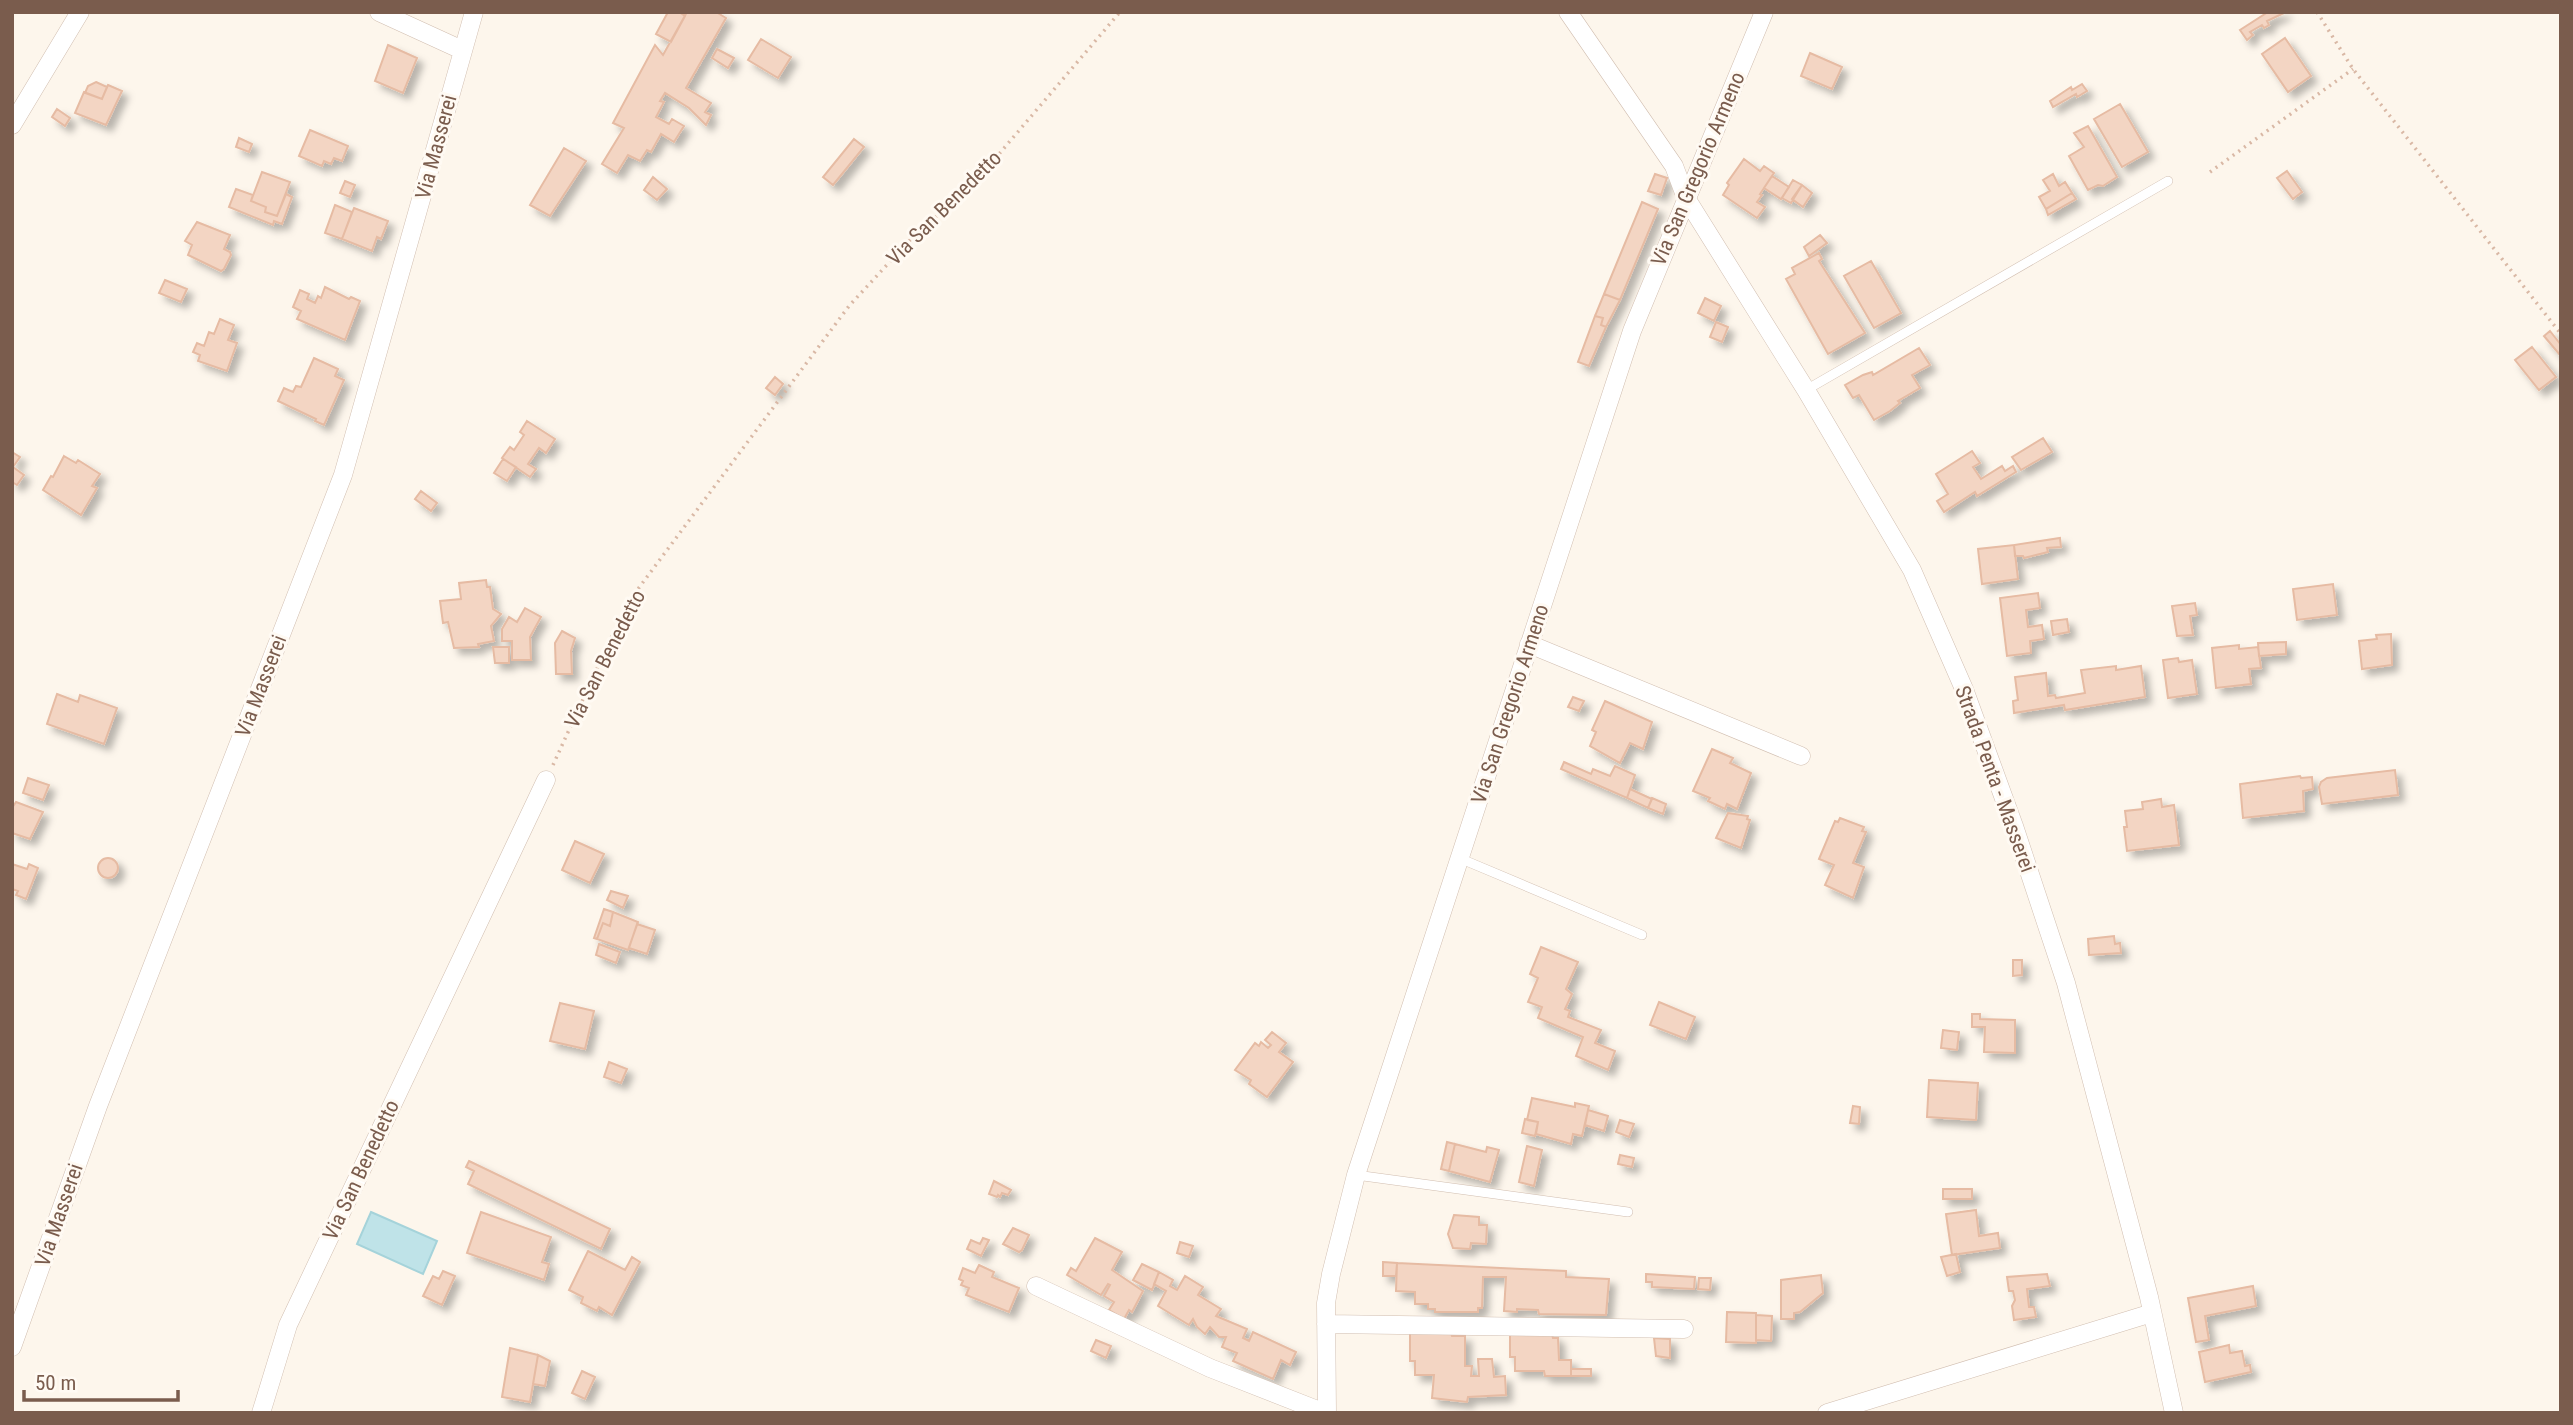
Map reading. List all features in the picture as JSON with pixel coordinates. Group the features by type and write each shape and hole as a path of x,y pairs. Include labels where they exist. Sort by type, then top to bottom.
{"street":[{"path":"12,125 80,12"},
{"path":"379,12 462,50"},
{"name":"Via Masserei","path":"12,1347 97,1106 343,475 474,12"},
{"name":"Strada Penta - Masserei","path":"1568,12 1674,166 1686,198 1806,390 1912,570 1964,689 2014,826 2066,983 2152,1313 2174,1413"},
{"name":"Via San Gregorio Armeno","path":"1326,1413 1326,1303 1356,1175 1632,331 1764,12"},
{"path":"1529,644 1801,756"},
{"name":"Via San Benedetto","path":"261,1413 288,1325 546,780"},
{"path":"1036,1286 1210,1368 1326,1413"},
{"path":"1827,1413 2152,1313"},
{"path":"1326,1324 1684,1329"}],"lane":[{"path":"1806,390 2168,181"},
{"path":"1459,858 1642,935"},
{"path":"1356,1175 1628,1212"}],"path":[{"name":"Via San Benedetto","path":"546,780 617,625 638,589 849,306 909,241 976,180 1120,12"},
{"path":"2317,12 2353,69 2561,334"},
{"path":"2210,172 2353,69"}],"water":[{"path":"371,1212 437,1241 423,1274 357,1244"}],"building":[{"path":"668,12 679,12 685,16 671,42 656,34"},
{"path":"687,12 716,12 726,18 686,88 711,103 705,112 711,115 706,125 689,108 665,93 660,101 664,102 656,117 669,124 672,119 684,126 674,142 661,134 651,152 647,150 640,161 628,155 617,173 602,164 624,128 613,123 655,45 663,55"},
{"path":"2268,12 2286,12 2267,21 2269,25 2264,28 2262,25 2250,32 2253,35 2247,40 2240,30"},
{"path":"2285,38 2311,76 2288,92 2262,54"},
{"path":"761,39 791,57 778,78 748,60"},
{"path":"388,45 417,58 403,93 375,81"},
{"path":"717,49 734,58 728,68 712,58"},
{"path":"1810,53 1842,67 1832,89 1801,76"},
{"path":"96,82 107,87 102,99 85,93 88,86"},
{"path":"2082,84 2087,91 2053,107 2050,101 2071,87 2072,90"},
{"path":"108,85 122,91 106,125 75,113 84,92 102,99"},
{"path":"2120,104 2148,152 2122,167 2094,119"},
{"path":"57,109 70,118 65,126 52,117"},
{"path":"2088,126 2117,177 2103,186 2098,185 2088,190 2069,156 2084,147 2074,133"},
{"path":"310,130 348,146 342,161 334,158 331,164 324,161 322,166 299,156"},
{"path":"239,138 252,144 249,152 236,147"},
{"path":"854,139 864,147 833,185 823,177"},
{"path":"564,148 586,161 550,216 530,205"},
{"path":"1744,159 1760,171 1764,166 1774,173 1760,194 1762,195 1757,202 1765,207 1757,218 1723,195 1729,185 1727,183"},
{"path":"2287,171 2302,192 2293,199 2277,178"},
{"path":"262,172 290,182 277,216 265,212 266,207 251,201"},
{"path":"1655,174 1667,178 1661,195 1648,191"},
{"path":"2053,174 2059,186 2065,182 2072,193 2046,209 2039,197 2050,191 2043,180"},
{"path":"1772,176 1789,187 1781,199 1764,188"},
{"path":"653,177 667,189 657,200 644,190"},
{"path":"1793,180 1802,185 1791,203 1782,198"},
{"path":"345,181 355,185 350,197 340,193"},
{"path":"1802,185 1812,193 1803,207 1792,199"},
{"path":"236,189 253,195 251,201 266,207 265,212 277,216 286,194 292,197 282,224 274,221 273,225 229,207"},
{"path":"2072,193 2076,199 2048,215 2046,209"},
{"path":"1642,202 1658,209 1620,300 1604,294"},
{"path":"335,205 352,212 342,239 325,233"},
{"path":"354,208 388,221 381,239 377,237 372,251 342,239"},
{"path":"197,222 230,235 224,249 231,255 221,271 188,255 192,245 185,241"},
{"path":"1820,235 1827,243 1809,256 1804,247"},
{"path":"1819,253 1822,259 1819,261 1865,333 1828,354 1786,279 1795,274 1792,268"},
{"path":"1871,261 1901,313 1874,328 1844,276"},
{"path":"165,280 187,289 181,302 159,293"},
{"path":"325,287 349,299 351,297 360,301 345,340 297,319 301,311 293,307 300,290 309,294 307,299 315,303 318,296 321,298"},
{"path":"1604,294 1620,300 1606,327 1601,325 1603,318 1595,316"},
{"path":"1705,298 1721,306 1714,321 1698,313"},
{"path":"1595,316 1603,318 1601,325 1606,327 1589,366 1578,362"},
{"path":"220,319 234,325 228,340 237,343 227,371 198,361 200,355 193,352 197,343 204,346 209,332 214,334"},
{"path":"1716,322 1728,327 1722,342 1710,337"},
{"path":"2550,331 2561,345 2560,355 2544,336"},
{"path":"2532,347 2556,377 2539,390 2515,360"},
{"path":"1919,348 1930,365 1912,375 1920,388 1874,420 1859,395 1853,398 1845,385 1863,375 1872,372 1873,375"},
{"path":"314,358 338,369 335,376 344,380 324,425 278,401 284,388 293,392 296,386 301,387"},
{"path":"775,377 783,384 775,395 766,388"},
{"path":"527,421 555,439 546,453 539,448 528,464 536,469 530,477 502,458 510,447 514,450 524,435 520,432"},
{"path":"2043,438 2052,452 2021,470 2012,457"},
{"path":"1972,451 1980,463 1973,467 1981,479 2002,466 2005,471 2013,466 2016,472 1977,496 1975,492 1944,512 1937,501 1948,494 1936,474"},
{"path":"12,452 20,457 13,467 24,475 17,485 12,482"},
{"path":"64,456 76,463 78,460 100,474 92,486 97,488 81,515 43,490"},
{"path":"503,459 516,467 507,481 494,473"},
{"path":"421,491 437,503 431,511 415,499"},
{"path":"2060,538 2061,547 2047,548 2048,552 2024,558 2015,556 2014,545"},
{"path":"2014,545 2018,579 1982,584 1978,549"},
{"path":"486,580 487,587 490,587 493,609 501,614 491,626 494,641 478,644 479,647 454,648 448,622 443,623 440,601 461,599 459,583"},
{"path":"2333,584 2337,615 2297,620 2293,589"},
{"path":"2038,593 2040,608 2026,610 2028,627 2042,625 2044,639 2030,641 2031,653 2007,656 2000,598"},
{"path":"2195,603 2197,615 2190,616 2193,635 2177,636 2172,606"},
{"path":"525,608 541,617 530,637 531,660 512,660 512,641 502,641 502,629 509,617 517,622"},
{"path":"2067,619 2069,632 2053,635 2051,621"},
{"path":"562,631 575,638 571,651 572,674 556,674 555,643"},
{"path":"2391,634 2392,665 2362,669 2359,641 2377,639 2376,635"},
{"path":"2286,642 2286,654 2259,656 2258,643"},
{"path":"2239,645 2239,649 2258,647 2261,668 2249,669 2251,684 2216,688 2212,648"},
{"path":"493,647 509,647 509,663 495,663"},
{"path":"2178,658 2179,662 2192,660 2197,694 2168,698 2163,660"},
{"path":"2116,666 2116,670 2141,666 2145,697 2065,710 2064,705 2014,713 2013,701 2018,700 2015,677 2046,673 2048,696 2055,695 2056,698 2085,693 2081,670"},
{"path":"57,694 78,702 80,695 117,708 104,744 47,724"},
{"path":"1573,697 1584,701 1579,711 1568,707"},
{"path":"1605,701 1652,722 1643,749 1630,743 1620,763 1590,746 1596,732 1592,730"},
{"path":"1712,749 1733,758 1730,763 1751,773 1737,809 1727,804 1725,809 1708,801 1710,798 1693,791"},
{"path":"1564,762 1591,774 1593,769 1610,776 1615,766 1635,775 1627,798 1561,769"},
{"path":"2395,770 2398,795 2322,804 2319,787 2327,778"},
{"path":"2300,776 2312,777 2313,789 2303,791 2304,811 2243,818 2240,784"},
{"path":"28,778 49,785 43,800 23,793"},
{"path":"1630,789 1652,799 1648,808 1627,798"},
{"path":"1652,798 1666,804 1663,814 1648,808"},
{"path":"2161,799 2162,807 2174,805 2179,845 2127,851 2125,811 2143,809 2142,802"},
{"path":"16,802 43,812 30,839 12,833 12,808"},
{"path":"1728,813 1748,816 1747,819 1750,820 1741,848 1716,838"},
{"path":"1840,818 1864,827 1862,831 1866,832 1853,863 1864,867 1853,898 1825,885 1834,865 1819,859 1835,821 1838,822"},
{"path":"575,841 604,854 590,883 562,870"},
{"path":"108,858 115,861 118,868 115,875 108,878 101,875 98,868 101,861"},
{"path":"12,864 27,869 29,864 38,868 26,899 16,895 18,891 12,889"},
{"path":"611,891 628,896 623,908 607,900"},
{"path":"604,909 613,912 610,926 603,923 597,939 594,938"},
{"path":"613,912 638,922 628,950 597,939 603,923 610,926"},
{"path":"637,924 655,930 647,954 629,948"},
{"path":"2114,936 2115,944 2120,943 2121,953 2089,955 2088,939"},
{"path":"599,944 620,952 616,963 596,955"},
{"path":"1541,947 1578,962 1566,989 1572,994 1565,1009 1570,1011 1568,1017 1601,1030 1595,1043 1615,1051 1608,1070 1576,1056 1583,1037 1538,1018 1542,1007 1528,1002 1538,978 1530,974"},
{"path":"2013,960 2022,960 2022,975 2013,976"},
{"path":"1659,1002 1695,1017 1686,1039 1650,1025"},
{"path":"560,1003 594,1011 585,1049 550,1041"},
{"path":"1972,1014 1980,1014 1980,1019 2015,1020 2015,1053 1984,1052 1985,1027 1972,1027"},
{"path":"1943,1030 1959,1032 1957,1050 1941,1048"},
{"path":"1272,1032 1286,1043 1279,1052 1293,1062 1267,1097 1249,1084 1251,1080 1235,1070 1255,1043 1259,1046 1261,1042 1268,1048 1271,1045 1265,1040"},
{"path":"609,1062 627,1069 621,1083 604,1077"},
{"path":"1929,1080 1978,1083 1976,1120 1927,1117"},
{"path":"1532,1098 1575,1107 1575,1103 1589,1106 1582,1136 1573,1134 1571,1144 1536,1134 1538,1122 1527,1120"},
{"path":"1853,1106 1860,1107 1859,1124 1850,1123"},
{"path":"1588,1110 1608,1116 1604,1131 1585,1125"},
{"path":"1525,1119 1538,1122 1535,1136 1522,1133"},
{"path":"1620,1120 1634,1124 1629,1137 1616,1132"},
{"path":"1447,1142 1455,1144 1449,1171 1441,1169"},
{"path":"1455,1144 1486,1152 1487,1147 1499,1150 1490,1182 1449,1171"},
{"path":"1527,1146 1542,1150 1534,1186 1519,1182"},
{"path":"1620,1155 1634,1158 1632,1167 1618,1164"},
{"path":"469,1161 610,1229 601,1249 468,1184 474,1171 466,1167"},
{"path":"994,1181 1011,1190 1008,1195 1002,1193 997,1197 989,1194"},
{"path":"1943,1189 1972,1189 1972,1199 1943,1199"},
{"path":"1976,1210 1979,1236 1998,1233 2000,1248 1952,1255 1946,1214"},
{"path":"481,1212 551,1237 542,1262 549,1264 544,1280 467,1253"},
{"path":"1454,1215 1479,1217 1479,1225 1487,1225 1486,1244 1471,1243 1470,1249 1453,1248 1448,1234"},
{"path":"1013,1228 1029,1235 1019,1252 1003,1244"},
{"path":"983,1238 989,1240 981,1256 967,1249 971,1240 980,1244"},
{"path":"1095,1238 1122,1252 1112,1270 1143,1291 1132,1312 1129,1310 1124,1319 1109,1310 1114,1302 1104,1296 1110,1285 1108,1284 1101,1295 1067,1275 1071,1268 1076,1271"},
{"path":"1180,1242 1193,1246 1189,1257 1177,1253"},
{"path":"588,1251 625,1270 632,1257 640,1262 612,1315 599,1307 597,1311 581,1303 583,1297 569,1290"},
{"path":"1956,1254 1960,1272 1947,1276 1941,1257"},
{"path":"1383,1262 1397,1263 1396,1276 1383,1276"},
{"path":"1397,1263 1566,1271 1566,1277 1609,1279 1606,1315 1539,1314 1538,1310 1517,1309 1517,1312 1504,1311 1506,1277 1483,1277 1482,1308 1478,1308 1478,1312 1435,1312 1435,1309 1428,1309 1428,1304 1415,1304 1415,1292 1396,1291"},
{"path":"1142,1264 1159,1272 1152,1290 1133,1280"},
{"path":"979,1265 994,1272 992,1277 1019,1288 1009,1312 966,1295 969,1288 961,1285 963,1281 959,1279 963,1268 975,1273"},
{"path":"443,1271 455,1276 442,1305 423,1296 433,1276 439,1279"},
{"path":"1159,1272 1173,1280 1170,1286 1177,1290 1185,1276 1203,1287 1198,1295 1221,1309 1216,1316 1247,1329 1243,1338 1249,1341 1253,1332 1296,1352 1290,1365 1281,1360 1273,1379 1233,1361 1237,1353 1222,1347 1226,1337 1219,1337 1210,1327 1205,1334 1193,1319 1189,1325 1158,1306 1166,1291 1154,1284"},
{"path":"1646,1274 1695,1277 1694,1289 1652,1287 1652,1282 1646,1282"},
{"path":"2047,1274 2050,1286 2027,1289 2029,1307 2034,1307 2036,1317 2014,1320 2012,1306 2015,1300 2013,1291 2009,1291 2007,1277"},
{"path":"1821,1275 1823,1293 1800,1312 1794,1313 1794,1319 1781,1319 1781,1280"},
{"path":"1699,1278 1711,1278 1710,1290 1698,1289"},
{"path":"2253,1286 2256,1306 2205,1316 2209,1340 2196,1342 2188,1298"},
{"path":"1727,1312 1756,1313 1756,1343 1726,1342"},
{"path":"1756,1315 1772,1316 1771,1341 1756,1340"},
{"path":"1410,1333 1451,1333 1452,1336 1465,1336 1465,1366 1472,1366 1471,1376 1479,1376 1478,1359 1492,1359 1494,1377 1505,1376 1506,1395 1468,1397 1467,1402 1432,1398 1434,1375 1415,1375 1415,1361 1410,1361"},
{"path":"1510,1334 1552,1334 1553,1338 1558,1338 1559,1360 1571,1360 1571,1376 1545,1376 1544,1371 1515,1371 1515,1357 1510,1357"},
{"path":"1654,1338 1670,1339 1670,1358 1656,1356"},
{"path":"1096,1340 1111,1346 1106,1358 1091,1351"},
{"path":"2229,1345 2230,1353 2242,1351 2245,1366 2250,1365 2251,1372 2205,1382 2199,1352"},
{"path":"510,1348 538,1355 530,1402 502,1397"},
{"path":"538,1355 550,1361 545,1386 533,1384"},
{"path":"1571,1369 1591,1369 1591,1376 1571,1376"},
{"path":"582,1371 595,1377 585,1399 572,1393"}]}
